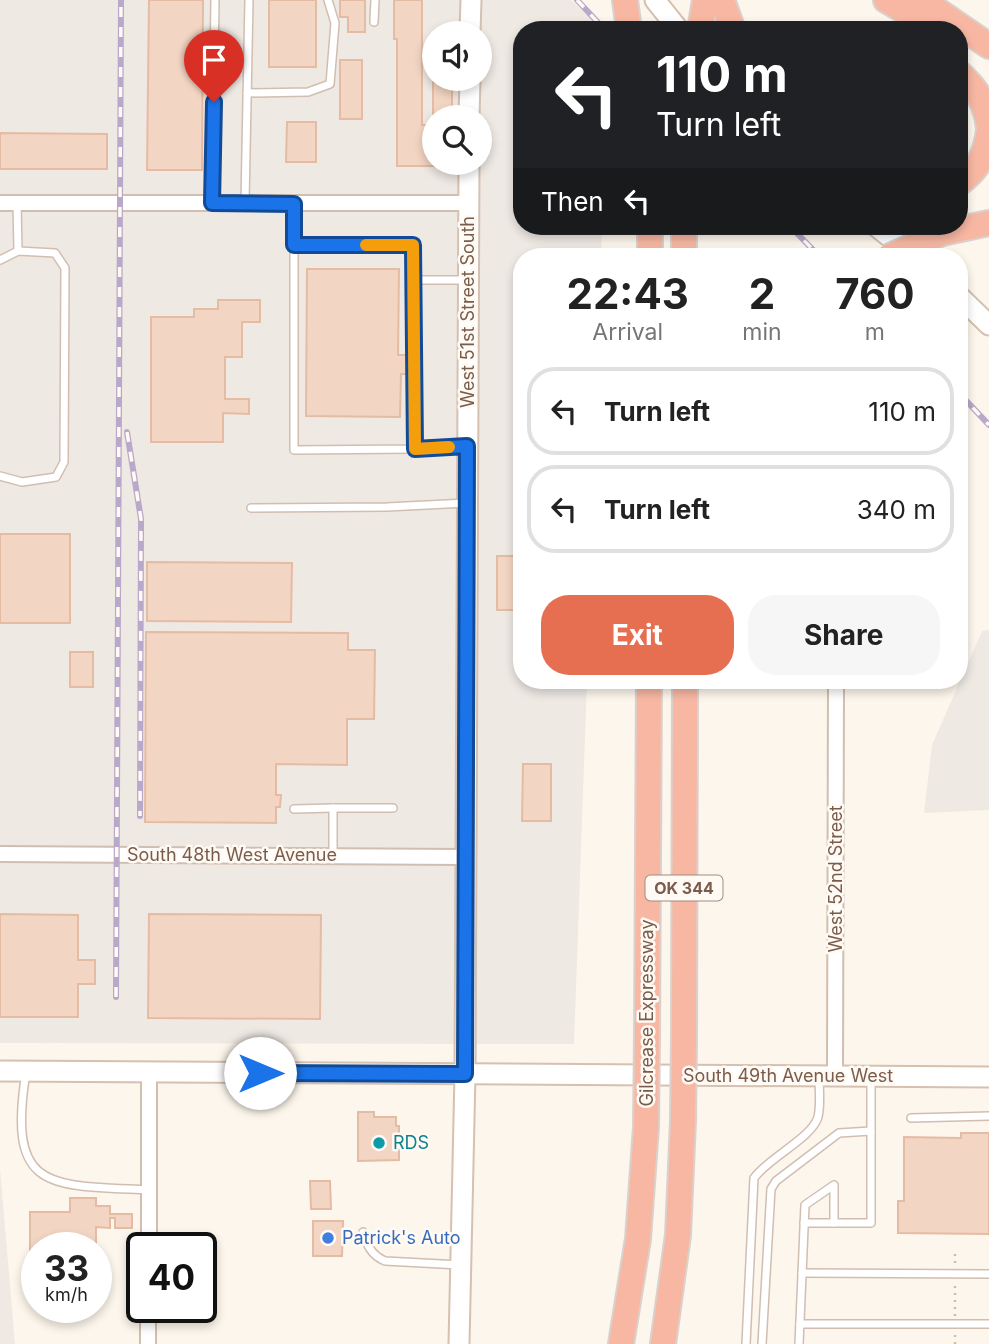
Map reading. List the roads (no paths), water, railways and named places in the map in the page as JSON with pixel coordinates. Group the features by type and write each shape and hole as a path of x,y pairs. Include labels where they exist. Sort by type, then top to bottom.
{"highway":[{"path":"625,0 628,21"},
{"path":"702,21 705,0"},
{"path":"722,0 730,21"},
{"path":"883,0 904,21"},
{"path":"883,0 922,21"},
{"path":"922,0 953,21"},
{"path":"968,32 989,46"},
{"path":"968,46 989,58"},
{"path":"968,81 984,105 989,130 985,154 968,174"},
{"path":"968,227 989,223"},
{"path":"908,248 938,235"},
{"name":"Gilcrease Expressway","path":"621,1344 638,1239 646,1127 649,689"},
{"name":"Gilcrease Expressway","path":"663,1344 678,1235 683,1121 685,689"},
{"path":"684,739 692,689"}],"street":[{"path":"470,21 471,0"},
{"path":"655,0 672,21"},
{"name":"West 51st Street South","path":"459,1344 465,1074 469,175"},
{"path":"0,202 468,203"},
{"path":"887,235 904,248"},
{"path":"968,303 985,316"},
{"name":"West 52nd Street","path":"827,1076 836,689"},
{"name":"South 48th West Avenue","path":"0,854 464,857"},
{"name":"South 49th Avenue West","path":"0,1071 989,1077"},
{"path":"149,1072 149,1232"},
{"path":"148,1323 148,1344"}],"lane":[{"path":"212,203 215,0"},
{"path":"245,203 249,0"},
{"path":"247,93 308,92 330,84 335,23 328,0"},
{"path":"374,22 375,0"},
{"path":"17,203 18,251"},
{"path":"294,204 294,450 467,446"},
{"path":"294,245 413,245 415,449"},
{"path":"0,260 18,251 55,253 65,268 64,462 56,477 22,482 0,476"},
{"path":"414,280 468,280"},
{"path":"251,508 387,507 467,503"},
{"path":"294,808 393,808"},
{"path":"333,808 333,856"},
{"path":"27,1072 22,1108 25,1152 31,1166 41,1174 74,1187 149,1189"},
{"path":"746,1344 754,1178 761,1168 813,1127 827,1076"},
{"path":"804,1223 871,1223 871,1077"},
{"path":"911,1118 989,1116"},
{"path":"762,1344 771,1189 776,1181 839,1133 871,1131"},
{"path":"799,1344 805,1205 834,1185 834,1223"},
{"path":"363,1232 367,1246 385,1261 461,1265"},
{"path":"802,1273 989,1274"},
{"path":"800,1324 989,1324"}],"railway":[{"path":"116,997 121,0"},
{"path":"577,0 597,21"},
{"path":"799,235 811,248"},
{"path":"968,403 989,425"},
{"path":"127,432 141,519 140,816"}],"place":[{"name":"RDS","path":"379,1143"},
{"name":"Patrick's Auto","path":"328,1238"}]}
